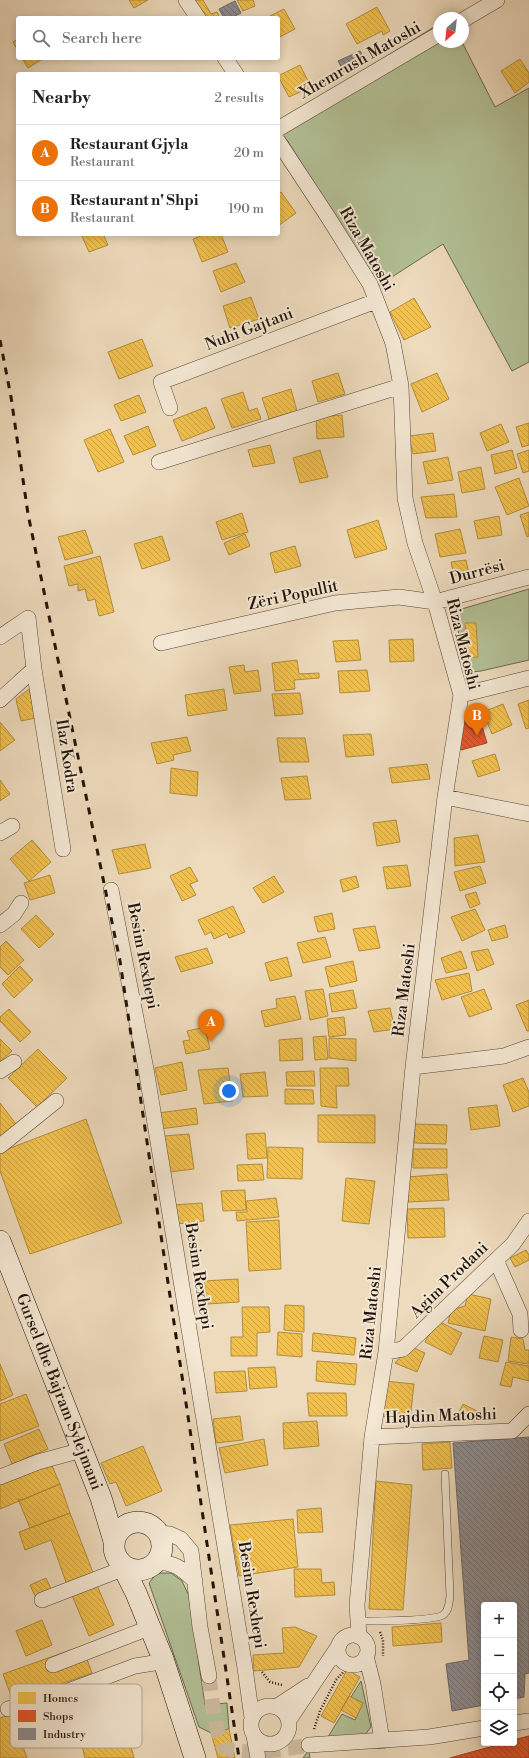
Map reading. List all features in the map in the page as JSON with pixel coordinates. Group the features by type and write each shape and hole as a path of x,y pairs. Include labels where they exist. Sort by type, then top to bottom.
{"street":[{"path":"186,0 197,16"},
{"path":"469,16 497,0"},
{"name":"Xhemrush Matoshi","path":"280,128 433,38"},
{"path":"226,60 235,72"},
{"name":"Riza Matoshi","path":"280,144 333,224 370,284 393,343 401,386 405,498 415,543 461,695 446,797 413,1067 386,1352 372,1437 357,1605"},
{"name":"Nuhi Gajtani","path":"170,408 161,382 376,301"},
{"path":"159,462 401,386"},
{"name":"Durrësi","path":"434,602 529,577"},
{"name":"Zëri Popullit","path":"161,643 334,603 399,597 434,602"},
{"name":"Ilaz Kodra","path":"0,637 28,618 34,669 63,849"},
{"path":"0,700 34,669"},
{"path":"461,695 529,678"},
{"path":"446,797 529,814"},
{"name":"Besim Rexhepi","path":"111,890 146,1069 252,1718"},
{"path":"0,926 14,914 21,903"},
{"path":"413,1067 504,1056 529,1047"},
{"path":"0,1071 14,1062"},
{"path":"0,1146 56,1101"},
{"name":"Agim Prodani","path":"386,1352 403,1349 513,1244 529,1221"},
{"name":"Gursel dhe Bajram Sylejmani","path":"0,1241 6,1273 82,1450 101,1498 114,1541"},
{"path":"496,1260 520,1314 521,1330"},
{"name":"Hajdin Matoshi","path":"372,1437 512,1431 529,1414"},
{"path":"0,1477 38,1462 82,1450"},
{"path":"101,1498 137,1522 145,1524 157,1533 170,1534 182,1539 192,1551 208,1676"},
{"path":"137,1522 122,1528 117,1534 114,1541 116,1557 136,1566 160,1555 162,1548 157,1533"},
{"path":"42,1600 117,1571 136,1566 170,1562 180,1568 195,1581"},
{"path":"136,1566 136,1593 163,1659 195,1758"},
{"path":"354,1656 359,1621 357,1605"},
{"path":"357,1605 354,1656 382,1741"},
{"path":"53,1665 140,1631 150,1629"},
{"path":"289,1720 325,1666 354,1656"},
{"path":"87,1684 135,1666 154,1663 163,1659"},
{"path":"245,1668 270,1707 286,1714 289,1720 289,1732 281,1742 277,1758"},
{"path":"258,1758 254,1736 251,1730 252,1718 258,1710 270,1707 301,1692 315,1680"},
{"path":"517,1723 529,1721"},
{"path":"311,1738 382,1741 429,1737 481,1728"},
{"path":"254,1736 258,1740 269,1745 281,1742"}],"lane":[{"path":"359,1621 442,1616 448,1611 450,1596 445,1474"}],"path":[{"path":"376,1620 383,1640 383,1662"},
{"path":"311,1738 320,1711 336,1680 348,1666 355,1669 354,1656"}],"green space":[{"path":"433,28 433,48 465,48 495,107 529,88 529,362 512,371 443,244 378,286 287,140 280,133 280,122"},
{"path":"529,589 529,660 481,671 465,673 455,611"},
{"path":"157,1573 171,1573 182,1581 189,1596 205,1705 227,1703 229,1729 211,1733 199,1727 149,1583"},
{"path":"361,1681 371,1727 358,1744 309,1752 310,1758 303,1758 308,1751 328,1737 342,1714 355,1720 363,1703 351,1697"}],"building: Homes":[{"path":"129,0 148,0 134,8"},
{"path":"191,0 203,0 211,14 217,12 219,16 201,16"},
{"path":"237,0 253,0 255,6 243,11"},
{"path":"377,7 390,31 383,35 382,31 357,44 346,24"},
{"path":"284,9 295,29 280,37 280,16 270,16"},
{"path":"16,40 16,47 13,42"},
{"path":"520,59 529,73 529,82 515,93 501,71"},
{"path":"23,60 41,60 28,68"},
{"path":"300,65 311,87 289,97 280,80 280,75"},
{"path":"280,193 296,213 280,225"},
{"path":"82,236 104,236 108,245 89,252"},
{"path":"200,236 222,236 228,252 202,262 193,239"},
{"path":"236,263 245,282 221,292 213,271"},
{"path":"251,297 259,319 230,328 223,306"},
{"path":"414,298 431,327 404,340 390,312"},
{"path":"142,339 153,366 119,379 108,352"},
{"path":"338,373 345,394 318,402 312,381"},
{"path":"437,373 449,399 422,412 411,384"},
{"path":"291,389 297,411 269,419 262,398"},
{"path":"243,392 249,411 257,408 261,419 232,428 221,399"},
{"path":"139,395 146,412 121,421 114,405"},
{"path":"206,407 215,428 182,441 173,420"},
{"path":"342,415 344,437 317,439 316,417"},
{"path":"529,423 529,445 522,447 516,427"},
{"path":"501,424 509,442 487,451 480,433"},
{"path":"148,426 156,446 133,455 124,436"},
{"path":"110,429 124,462 98,472 84,440"},
{"path":"433,433 436,451 413,454 409,436"},
{"path":"270,445 275,463 253,467 248,450"},
{"path":"320,450 328,477 300,483 293,458"},
{"path":"512,450 517,468 495,474 491,455"},
{"path":"529,450 529,471 523,473 517,454"},
{"path":"448,457 453,480 428,484 423,462"},
{"path":"481,467 485,489 462,493 458,472"},
{"path":"519,478 529,506 507,515 495,487"},
{"path":"454,494 457,517 426,518 421,497"},
{"path":"529,512 529,536 527,537 520,515"},
{"path":"242,513 248,532 222,540 216,522"},
{"path":"499,516 502,535 478,539 474,521"},
{"path":"378,520 387,549 355,558 347,530"},
{"path":"460,529 466,553 440,557 435,534"},
{"path":"85,530 93,553 65,560 58,537"},
{"path":"245,534 250,546 229,555 224,543"},
{"path":"162,536 170,560 142,569 134,544"},
{"path":"295,546 301,566 275,573 270,553"},
{"path":"100,556 114,612 99,616 95,599 88,601 85,589 78,591 78,584 69,586 64,566"},
{"path":"466,560 469,574 454,576 451,562"},
{"path":"465,623 476,623 478,657 467,658"},
{"path":"413,639 414,661 390,662 389,640"},
{"path":"358,640 361,660 336,662 333,641"},
{"path":"297,660 299,674 319,673 319,678 294,680 295,689 275,691 272,663"},
{"path":"244,665 245,672 258,670 261,691 234,694 229,667"},
{"path":"367,670 370,691 340,693 338,671"},
{"path":"29,689 36,718 21,721 16,699"},
{"path":"224,689 227,710 188,716 185,695"},
{"path":"300,693 303,714 275,716 272,694"},
{"path":"529,700 529,728 526,729 518,704"},
{"path":"503,704 512,725 492,734 483,712"},
{"path":"0,722 15,740 0,751"},
{"path":"371,734 374,755 346,757 343,735"},
{"path":"187,737 191,751 173,755 174,760 157,764 151,743"},
{"path":"277,738 305,738 309,762 280,762"},
{"path":"495,754 500,770 478,777 472,761"},
{"path":"427,764 430,779 392,783 389,768"},
{"path":"171,768 198,772 197,796 170,793"},
{"path":"307,776 311,799 285,800 281,778"},
{"path":"0,780 10,794 0,801"},
{"path":"396,820 400,842 377,846 373,823"},
{"path":"478,835 485,862 455,866 454,838"},
{"path":"32,840 51,862 29,881 10,859"},
{"path":"145,844 151,868 119,874 112,850"},
{"path":"407,865 411,886 387,889 383,867"},
{"path":"480,866 486,883 460,891 454,872"},
{"path":"190,867 198,881 190,884 196,895 182,901 170,876"},
{"path":"50,875 55,893 30,900 24,883"},
{"path":"274,876 284,892 263,903 253,888"},
{"path":"356,876 359,887 343,892 340,880"},
{"path":"476,892 480,904 470,908 465,895"},
{"path":"233,906 245,932 229,938 227,933 214,939 211,932 205,935 198,920"},
{"path":"475,909 485,930 462,941 451,917"},
{"path":"332,913 335,929 318,932 314,917"},
{"path":"36,915 54,934 39,948 21,929"},
{"path":"505,925 508,937 492,941 488,930"},
{"path":"375,926 380,948 359,951 353,929"},
{"path":"325,937 331,957 303,963 297,943"},
{"path":"6,941 24,960 8,975 0,967 0,947"},
{"path":"207,948 213,963 181,972 175,957"},
{"path":"488,949 494,964 477,971 471,952"},
{"path":"461,951 467,968 446,973 441,958"},
{"path":"287,957 292,976 270,981 265,963"},
{"path":"353,961 357,981 330,987 325,967"},
{"path":"20,966 33,980 14,998 2,984"},
{"path":"469,973 472,991 442,1000 435,980"},
{"path":"323,989 328,1016 310,1020 305,991"},
{"path":"484,989 492,1009 469,1017 461,997"},
{"path":"353,990 357,1008 332,1012 329,994"},
{"path":"295,996 301,1019 265,1027 261,1011 277,1008 276,999"},
{"path":"529,1000 529,1031 527,1031 516,1005"},
{"path":"390,1008 395,1029 374,1032 368,1011"},
{"path":"9,1009 31,1032 20,1042 0,1021 0,1017"},
{"path":"344,1017 346,1035 329,1037 327,1019"},
{"path":"205,1027 210,1049 186,1054 183,1041 190,1040 187,1031"},
{"path":"326,1036 328,1059 315,1060 313,1037"},
{"path":"302,1038 303,1060 280,1061 279,1040"},
{"path":"329,1038 356,1039 356,1061 329,1058"},
{"path":"0,1039 12,1051 1,1061 0,1060"},
{"path":"38,1049 67,1078 37,1107 8,1078"},
{"path":"182,1062 187,1090 161,1095 155,1068"},
{"path":"228,1068 233,1101 204,1104 198,1070"},
{"path":"320,1068 348,1068 349,1086 336,1086 337,1108 321,1106"},
{"path":"314,1071 315,1086 287,1086 286,1072"},
{"path":"265,1072 268,1096 243,1097 240,1074"},
{"path":"523,1078 529,1092 529,1106 513,1112 503,1085"},
{"path":"285,1089 313,1090 314,1104 285,1104"},
{"path":"0,1103 19,1128 0,1142"},
{"path":"497,1105 500,1126 471,1130 468,1108"},
{"path":"196,1108 198,1124 160,1129 158,1113"},
{"path":"318,1115 375,1115 375,1143 318,1142"},
{"path":"86,1119 122,1223 30,1254 0,1171 0,1152"},
{"path":"415,1124 447,1125 446,1144 414,1143"},
{"path":"265,1133 267,1158 248,1159 246,1134"},
{"path":"189,1134 194,1169 169,1172 164,1136"},
{"path":"268,1147 303,1148 302,1179 267,1178"},
{"path":"413,1149 447,1149 447,1168 413,1168"},
{"path":"262,1164 264,1180 238,1181 237,1165"},
{"path":"447,1174 449,1200 408,1202 407,1177"},
{"path":"346,1178 375,1181 369,1224 342,1221"},
{"path":"245,1190 246,1210 223,1211 221,1191"},
{"path":"276,1198 279,1217 237,1221 236,1212 247,1212 246,1201"},
{"path":"202,1203 204,1221 176,1224 173,1205"},
{"path":"444,1208 445,1237 408,1238 407,1209"},
{"path":"279,1220 281,1269 249,1271 246,1222"},
{"path":"526,1250 529,1255 529,1260 515,1267 510,1258"},
{"path":"238,1279 239,1302 207,1304 204,1281"},
{"path":"468,1294 491,1299 485,1331 448,1323 451,1310 465,1306"},
{"path":"285,1305 304,1306 304,1332 284,1330"},
{"path":"242,1307 269,1307 270,1332 257,1333 257,1356 231,1356 231,1337 243,1337"},
{"path":"436,1320 462,1333 451,1355 425,1342"},
{"path":"278,1332 302,1334 302,1357 277,1355"},
{"path":"313,1333 356,1338 354,1355 312,1351"},
{"path":"484,1336 503,1340 498,1362 479,1358"},
{"path":"511,1337 523,1339 525,1350 529,1350 529,1364 508,1361"},
{"path":"410,1346 425,1353 417,1372 395,1363"},
{"path":"317,1361 357,1364 355,1385 316,1381"},
{"path":"506,1362 529,1366 529,1381 513,1377 511,1387 500,1385"},
{"path":"0,1364 13,1395 0,1401"},
{"path":"275,1367 277,1387 250,1389 248,1368"},
{"path":"245,1371 247,1391 216,1393 214,1372"},
{"path":"385,1381 414,1384 410,1420 381,1416"},
{"path":"307,1393 346,1393 347,1416 309,1416"},
{"path":"26,1394 39,1426 0,1441 0,1404"},
{"path":"463,1404 479,1412 475,1422 458,1414"},
{"path":"240,1416 243,1440 216,1443 213,1419"},
{"path":"317,1421 319,1446 284,1449 283,1423"},
{"path":"39,1429 48,1449 12,1464 4,1444"},
{"path":"264,1439 268,1465 225,1473 219,1448"},
{"path":"450,1442 452,1468 423,1470 422,1444"},
{"path":"143,1446 162,1491 126,1506 116,1482 110,1484 101,1463"},
{"path":"49,1459 60,1484 0,1509 0,1480"},
{"path":"376,1481 412,1485 403,1610 369,1609"},
{"path":"60,1484 70,1513 30,1528 18,1499 22,1500"},
{"path":"321,1508 323,1532 298,1533 297,1510"},
{"path":"70,1513 94,1575 67,1585 51,1540 25,1550 19,1532"},
{"path":"293,1519 298,1567 239,1576 230,1525"},
{"path":"294,1569 321,1569 322,1583 334,1582 335,1595 295,1597"},
{"path":"46,1578 52,1591 36,1598 30,1585"},
{"path":"96,1583 114,1625 89,1636 71,1593"},
{"path":"42,1620 52,1645 26,1656 16,1631"},
{"path":"441,1623 442,1642 393,1646 392,1627"},
{"path":"295,1627 317,1636 299,1667 254,1671 253,1655 284,1653 282,1628"},
{"path":"82,1646 92,1673 61,1684 10,1684 10,1693 3,1674"},
{"path":"347,1670 360,1677 334,1723 321,1716"},
{"path":"349,1696 363,1703 356,1718 341,1710"},
{"path":"10,1714 10,1748 23,1748 27,1758 0,1758 0,1718"},
{"path":"229,1729 235,1758 218,1758 211,1733"},
{"path":"529,1736 529,1758 450,1758 494,1746 517,1746 517,1739"},
{"path":"82,1748 131,1748 134,1758 85,1758"}],"building: Shops":[{"path":"479,716 487,743 461,750 453,723"},
{"path":"529,1736 529,1758 450,1758 494,1746 517,1746 517,1739"}],"building: Industry":[{"path":"235,1 241,13 235,16 223,16 219,9"},
{"path":"360,51 366,61 344,72 338,61"},
{"path":"529,1437 529,1673 525,1674 524,1697 517,1698 517,1602 481,1602 481,1706 452,1711 446,1664 469,1660 453,1443"}],"tunnel":[{"path":"209,1676 212,1702 220,1739 223,1746 229,1750 251,1752 309,1745"}],"railway":[{"path":"0,340 11,397 28,514 120,961 239,1758"}],"place":[{"name":"Restaurant n' Shpi","path":"477,736"},
{"name":"Restaurant Gjyla","path":"211,1042"}]}
